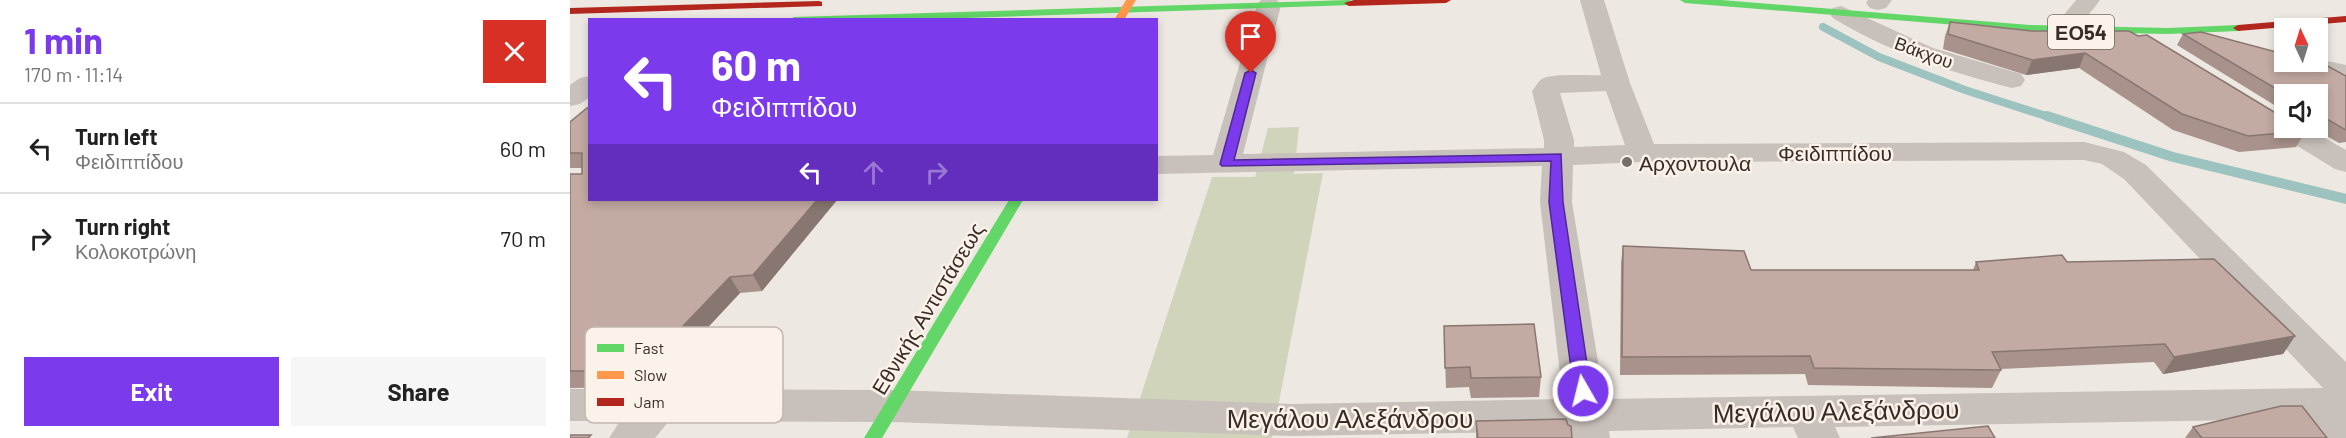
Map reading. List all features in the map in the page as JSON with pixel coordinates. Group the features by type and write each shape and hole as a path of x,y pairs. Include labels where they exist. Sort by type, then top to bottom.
{"main road":[{"path":"860,18 1125,10 1164,4 1269,5 1446,0"},
{"name":"ΕΟ54","path":"1685,0 1865,4 2007,13 2085,11"},
{"path":"570,11 832,4"},
{"name":"ΕΟ54","path":"1865,4 2010,29 2192,31 2346,19"},
{"name":"Εθνικής Αντιστάσεως","path":"883,422 1015,201"},
{"path":"857,433 883,422"}],"street":[{"path":"1592,0 1617,83 1643,153"},
{"name":"Βάκχου","path":"1865,4 1876,34 1911,50 2012,80"},
{"path":"1226,164 1269,5"},
{"path":"2192,31 2274,56"},
{"path":"2134,32 2174,57"},
{"path":"2328,69 2346,73"},
{"path":"1588,426 1556,202 1559,140 1546,91 1551,86 1562,84 1617,83"},
{"path":"570,98 588,85"},
{"path":"2305,138 2346,164"},
{"name":"Φειδιππίδου","path":"1158,165 1557,157 1643,153 2084,151 2113,159 2135,172 2346,387"},
{"path":"2327,404 2341,438"},
{"name":"Μεγάλου Αλεξάνδρου","path":"783,415 883,422 1292,420 1588,426 1813,424 2327,404"},
{"name":"Μεγάλου Αλεξάνδρου","path":"570,405 585,405"},
{"path":"630,438 643,423"}],"green space":[{"path":"1299,127 1294,174 1323,173 1272,438 1127,438 1212,177 1255,177 1268,128"}],"building":[{"path":"1950,22 2032,31 2129,31 2138,36 2147,35 2274,112 2274,134 2248,136 2182,114 2085,53 2032,60 1948,34"},
{"path":"2201,32 2274,51 2274,72 2328,72 2328,66 2346,76 2346,130 2328,120 2328,84 2274,84 2274,88 2183,34"},
{"path":"588,108 588,201 816,201 753,275 730,277 682,327 585,327 585,371 570,371 570,174 582,174 582,153 570,153 570,122"},
{"path":"1623,246 1744,251 1751,270 1979,270 1976,262 2062,255 2067,262 2214,259 2295,336 2174,357 2165,344 1992,352 2001,370 1814,368 1810,356 1622,357"},
{"path":"1534,324 1541,377 1471,378 1470,367 1445,368 1444,326"},
{"path":"2281,406 2302,406 2327,438 2202,438 2193,427"},
{"path":"1566,419 1568,425 1571,426 1572,438 1478,438 1476,421"},
{"path":"1988,426 1995,438 1871,438"},
{"path":"570,435 591,435 588,438 570,438"}],"waterway":[{"path":"1823,27 1879,57 1965,90 2052,118"},
{"path":"2047,116 2173,157 2346,199"}],"traffic: fast":[{"path":"1685,0 2030,28 2099,31 2238,28"},
{"path":"859,18 1349,3"},
{"path":"873,438 1015,201"}],"traffic: slow":[{"path":"1120,18 1131,0"}],"traffic: jam":[{"path":"1349,3 1446,0"},
{"path":"570,11 819,4"},
{"path":"2238,28 2346,19"}],"place":[{"name":"Αρχοντουλα","path":"1627,162"}],"route":[{"path":"1251,73 1226,164 1557,157 1556,202 1583,391"}]}
